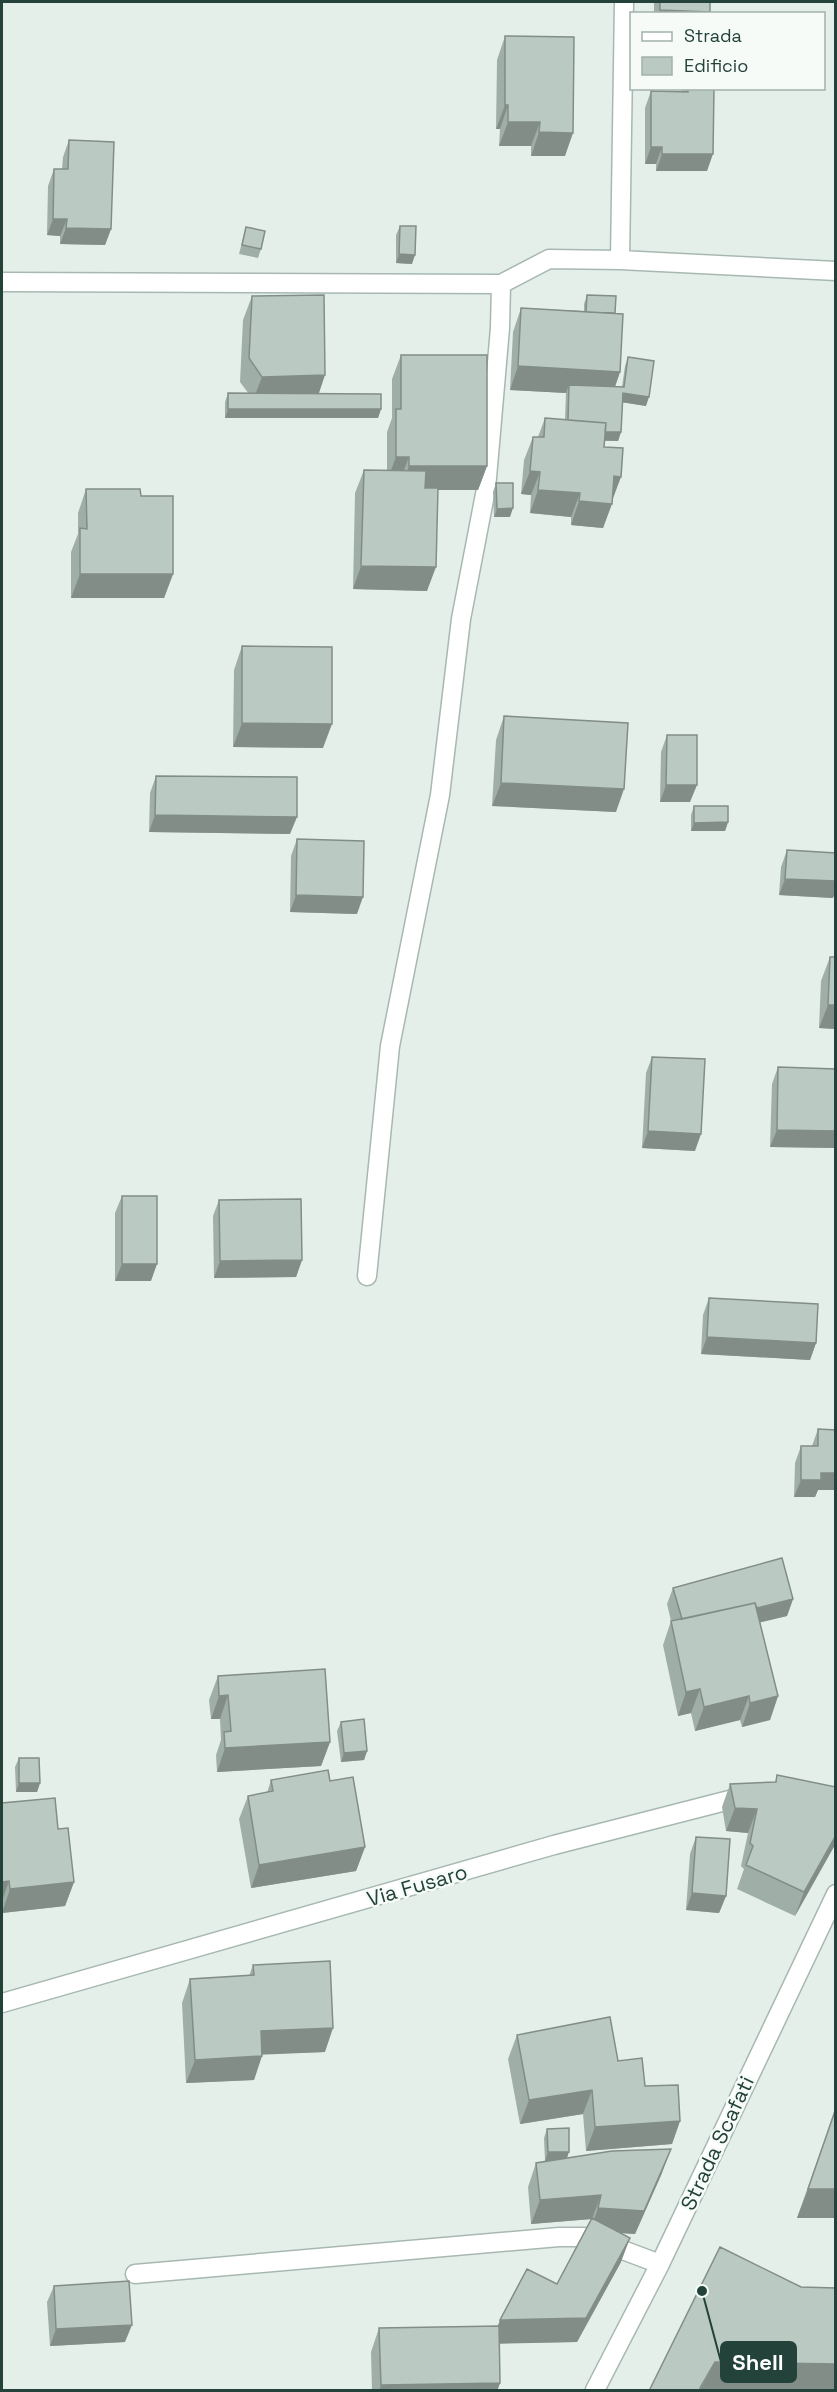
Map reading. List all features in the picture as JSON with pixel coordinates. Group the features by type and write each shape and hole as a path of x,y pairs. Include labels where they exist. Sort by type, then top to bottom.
{"street":[{"path":"620,260 624,2"},
{"path":"2,282 501,284 549,259 620,260 836,272"},
{"path":"367,1276 390,1046 440,795 460,619 486,489 500,328 501,284"},
{"name":"Via Fusaro","path":"2,2003 554,1845 666,1815 754,1794 766,1794"},
{"name":"Strada Scafati","path":"595,2391 660,2264 836,1894"},
{"path":"135,2274 559,2237 588,2237 660,2264"}],"building":[{"path":"660,2 710,2 710,12 660,10"},
{"path":"505,36 574,37 573,133 539,132 540,122 508,122 508,105 505,105"},
{"path":"688,90 714,90 713,154 662,154 662,147 651,147 651,91 688,92"},
{"path":"69,140 114,142 111,229 66,228 67,219 53,219 54,169 68,169"},
{"path":"400,226 416,226 415,255 399,254"},
{"path":"246,227 265,231 261,249 242,245"},
{"path":"324,295 325,375 262,377 249,358 252,296"},
{"path":"587,295 616,296 615,313 586,312"},
{"path":"521,308 623,314 620,372 518,366"},
{"path":"401,355 487,355 487,466 409,466 409,457 396,457 396,409 401,409"},
{"path":"628,357 654,361 649,397 623,393 621,432 605,432 606,423 568,420 569,385 624,387"},
{"path":"228,393 381,394 381,409 228,409"},
{"path":"545,418 606,423 604,447 623,448 621,477 614,476 612,504 579,501 580,493 538,490 540,472 530,471 533,437 544,437"},
{"path":"364,470 426,471 425,488 438,488 436,567 361,566"},
{"path":"496,483 513,483 513,508 497,509"},
{"path":"86,489 140,489 141,496 173,496 173,574 80,574 80,528 87,529"},
{"path":"242,646 332,647 332,724 242,723"},
{"path":"504,716 628,723 624,789 501,783"},
{"path":"667,735 697,735 697,785 666,785"},
{"path":"156,776 297,777 297,817 155,815"},
{"path":"694,806 728,806 728,822 694,823"},
{"path":"297,839 364,841 363,897 296,895"},
{"path":"787,850 836,853 836,881 785,879"},
{"path":"830,957 836,957 836,1005 828,1005"},
{"path":"652,1057 705,1059 701,1134 648,1131"},
{"path":"778,1067 836,1069 836,1131 777,1130"},
{"path":"122,1196 157,1196 157,1264 122,1264"},
{"path":"301,1199 302,1260 220,1261 219,1200"},
{"path":"709,1298 818,1304 816,1343 707,1337"},
{"path":"818,1429 836,1430 836,1473 821,1473 821,1480 801,1480 801,1446 818,1446"},
{"path":"782,1558 793,1599 757,1608 755,1603 682,1619 673,1588"},
{"path":"755,1603 778,1696 750,1703 749,1696 704,1707 700,1689 686,1692 671,1621"},
{"path":"325,1669 330,1742 225,1748 224,1732 231,1731 228,1695 219,1696 218,1676"},
{"path":"364,1719 367,1751 344,1753 341,1722"},
{"path":"19,1758 39,1758 40,1783 19,1783"},
{"path":"328,1770 330,1781 353,1777 365,1847 259,1865 248,1796 273,1791 271,1780"},
{"path":"777,1775 836,1787 836,1835 804,1892 746,1865 753,1846 750,1843 757,1809 735,1808 730,1784 776,1782"},
{"path":"55,1798 58,1829 68,1828 74,1882 10,1889 9,1881 2,1882 2,1803"},
{"path":"696,1837 730,1839 726,1896 692,1893"},
{"path":"330,1961 333,2028 261,2031 262,2056 195,2060 190,1979 254,1975 253,1965"},
{"path":"610,2017 618,2061 642,2058 645,2086 678,2085 680,2121 595,2127 592,2090 529,2100 517,2035"},
{"path":"836,2108 836,2189 808,2189"},
{"path":"569,2128 569,2152 548,2152 547,2129"},
{"path":"671,2149 644,2211 598,2208 601,2195 540,2200 536,2163 612,2151"},
{"path":"592,2218 630,2238 586,2318 500,2320 527,2269 557,2284"},
{"path":"720,2247 801,2287 836,2288 836,2364 715,2362 700,2388 705,2391 649,2391"},
{"path":"129,2281 132,2325 56,2329 54,2286"},
{"path":"499,2326 500,2383 381,2385 379,2328"}],"place":[{"name":"Shell","path":"702,2291"}]}
